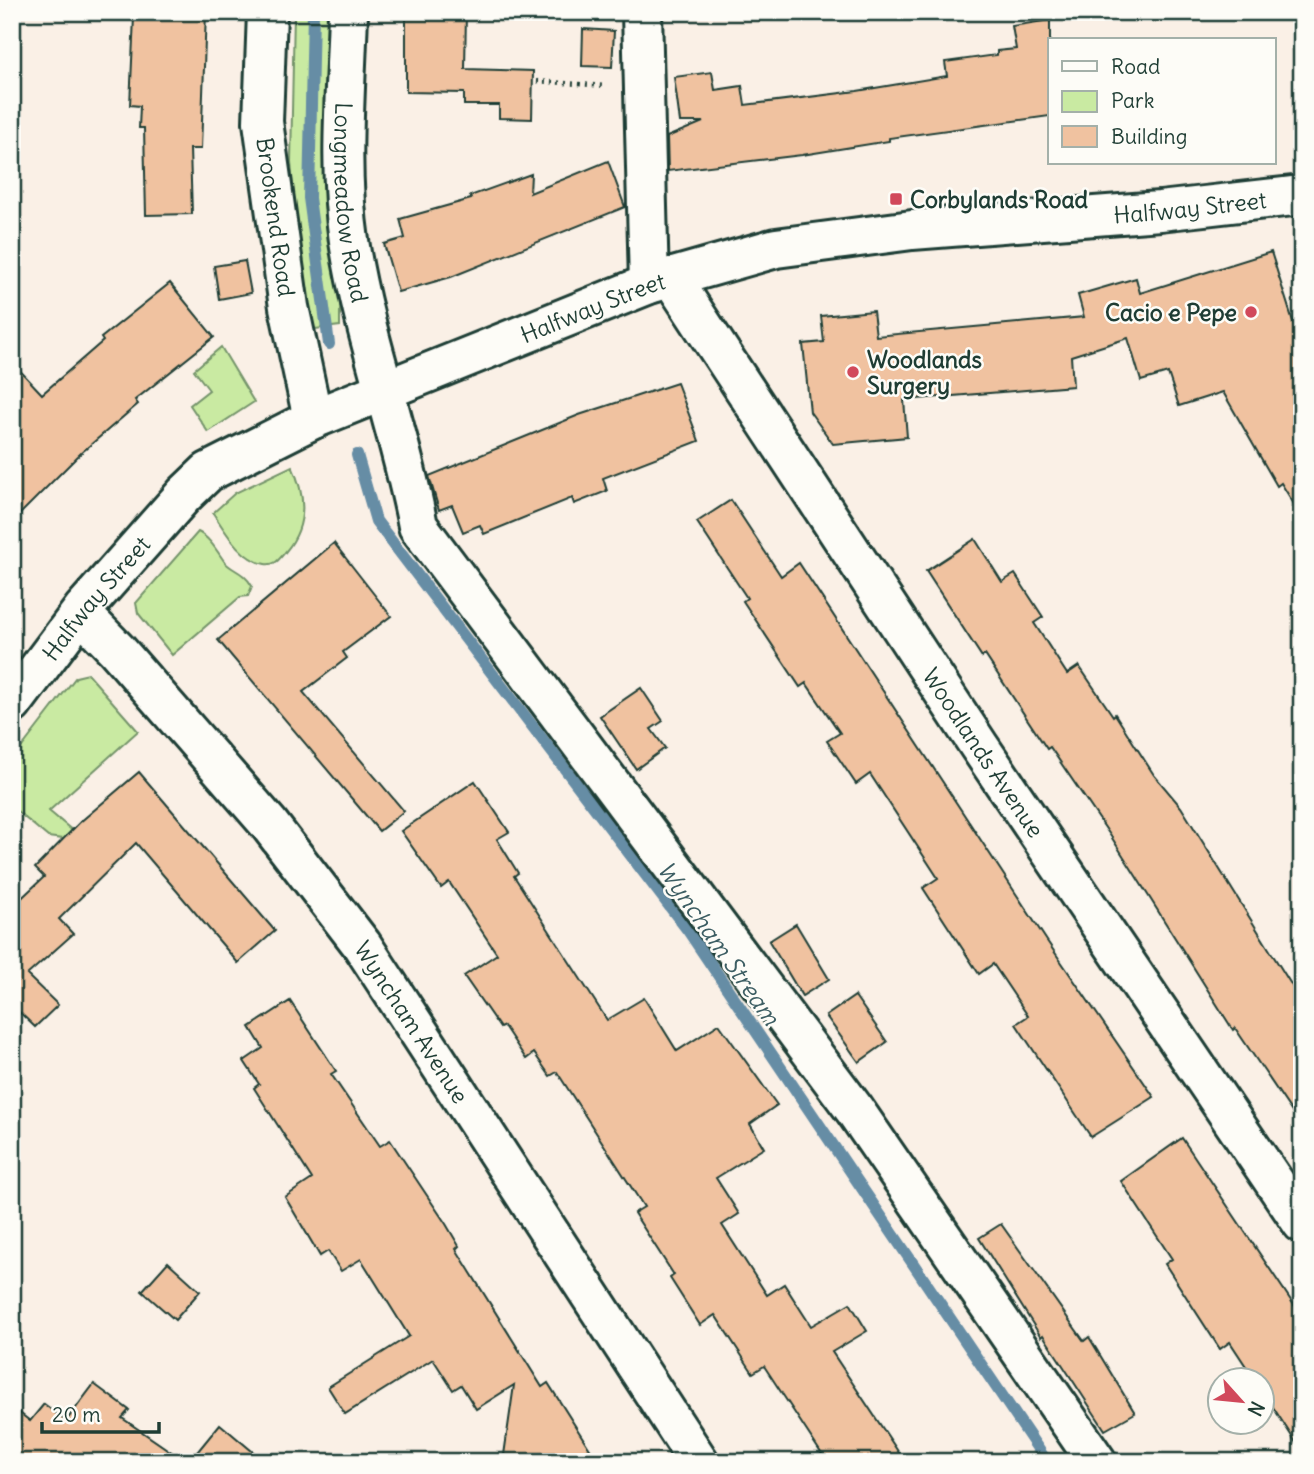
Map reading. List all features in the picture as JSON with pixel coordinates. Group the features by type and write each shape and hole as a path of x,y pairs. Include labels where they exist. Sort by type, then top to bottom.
{"street":[{"name":"Brookend Road","path":"267,12 263,122 289,307 313,419"},
{"name":"Longmeadow Road","path":"348,12 344,202 366,321 387,389 418,526 854,1109 1097,1462"},
{"path":"642,12 643,89 660,280"},
{"name":"Halfway Street","path":"12,704 81,613 184,495 208,472 313,419 660,280 776,248 871,235 1302,195"},
{"name":"Woodlands Avenue","path":"660,280 1302,1223"},
{"name":"Wyncham Avenue","path":"81,613 117,650 269,824 362,945 699,1462"}],"path":[{"path":"537,81 643,89"}],"green space":[{"path":"294,12 332,12 332,249 340,296 340,326 315,329 310,324 298,252 291,162"},
{"path":"221,347 254,402 208,432 190,405 209,390 194,370"},
{"path":"292,466 302,499 301,521 286,551 277,561 265,564 241,551 213,513 235,493"},
{"path":"198,532 209,541 227,564 245,577 252,586 248,596 240,597 172,655 138,613 136,603"},
{"path":"88,674 138,731 49,811 74,832 73,847 63,839 48,837 12,807 12,760 76,677"}],"building":[{"path":"141,12 206,12 201,149 190,149 192,214 146,215 144,128 139,128 140,106 130,105 134,17 141,17"},
{"path":"406,12 466,12 465,69 533,71 532,119 499,118 499,105 464,105 464,93 406,92"},
{"path":"1050,20 1048,116 889,138 889,141 802,155 668,171 667,137 703,122 680,122 674,77 712,72 715,90 742,86 745,105 857,91 947,76 945,62 997,55 997,51 1016,49 1012,26"},
{"path":"583,29 614,31 612,67 582,66"},
{"path":"608,161 625,207 451,277 398,292 384,244 405,238 400,219 471,199 470,196 531,174 530,193"},
{"path":"1271,252 1302,350 1302,517 1281,483 1277,486 1223,392 1179,406 1168,373 1141,381 1128,338 1071,356 1073,386 904,400 907,437 833,444 810,412 803,344 824,342 821,316 873,311 876,336 1084,317 1078,295 1136,278 1140,293"},
{"path":"245,261 251,293 219,299 214,266"},
{"path":"170,283 214,337 135,400 138,404 81,453 12,522 12,362 42,394 103,341 101,338"},
{"path":"677,383 699,441 603,478 607,491 574,504 572,498 484,534 480,525 463,532 452,505 439,510 429,476 579,415"},
{"path":"731,500 781,576 799,563 1047,941 1154,1097 1091,1137 1016,1024 1028,1016 993,964 979,974 923,888 938,878 870,774 856,784 827,741 840,733 806,683 800,687 743,601 747,598 697,522"},
{"path":"975,539 1002,582 1015,574 1043,617 1034,623 1067,674 1079,666 1113,716 1115,714 1154,775 1181,807 1302,1002 1302,1127 1235,1028 1233,1030 1112,838 1050,747 1047,749 985,655 982,657 926,571"},
{"path":"334,543 391,616 343,652 347,658 303,692 404,811 379,831 218,640"},
{"path":"641,688 663,721 651,729 665,748 636,769 600,716"},
{"path":"139,772 275,931 238,963 136,843 59,919 73,934 27,975 58,1005 35,1027 12,1005 12,907 44,877 35,868 79,823"},
{"path":"475,781 509,832 497,839 518,873 514,876 607,1020 644,998 677,1051 719,1024 777,1105 750,1124 764,1148 716,1178 739,1214 722,1225 767,1295 784,1284 811,1326 850,1303 867,1331 832,1352 905,1462 827,1462 764,1366 753,1373 715,1315 700,1325 670,1278 674,1275 634,1213 644,1207 557,1072 550,1076 534,1053 526,1059 504,1026 500,1028 464,976 497,954 449,882 441,888 401,831"},
{"path":"796,924 829,979 802,996 769,941"},
{"path":"855,996 887,1042 859,1062 826,1016"},
{"path":"290,1001 336,1071 331,1074 380,1146 390,1140 446,1224 459,1246 456,1249 542,1387 548,1383 598,1462 503,1462 514,1385 476,1409 461,1385 453,1390 433,1359 345,1414 328,1387 409,1336 361,1259 341,1271 328,1251 320,1256 285,1197 312,1179 254,1088 259,1084 244,1061 263,1048 250,1027"},
{"path":"1182,1138 1302,1317 1302,1452 1276,1412 1276,1366 1246,1366 1230,1342 1220,1349 1165,1264 1172,1259 1121,1181"},
{"path":"1001,1224 1084,1341 1089,1337 1135,1413 1105,1430 1043,1335 1041,1337 979,1238"},
{"path":"168,1262 200,1291 175,1320 142,1291"},
{"path":"94,1384 129,1410 122,1418 186,1462 12,1462 12,1407 30,1421 44,1404 66,1421"},
{"path":"220,1424 265,1462 189,1462"}],"waterway":[{"name":"Wyncham Stream","path":"313,12 309,198 329,344"},
{"name":"Wyncham Stream","path":"357,455 376,521 687,929 1047,1462"}],"place":[{"name":"Corbylands Road","path":"896,199"},
{"name":"Cacio e Pepe","path":"1251,312"},
{"name":"Woodlands Surgery","path":"853,372"}]}
